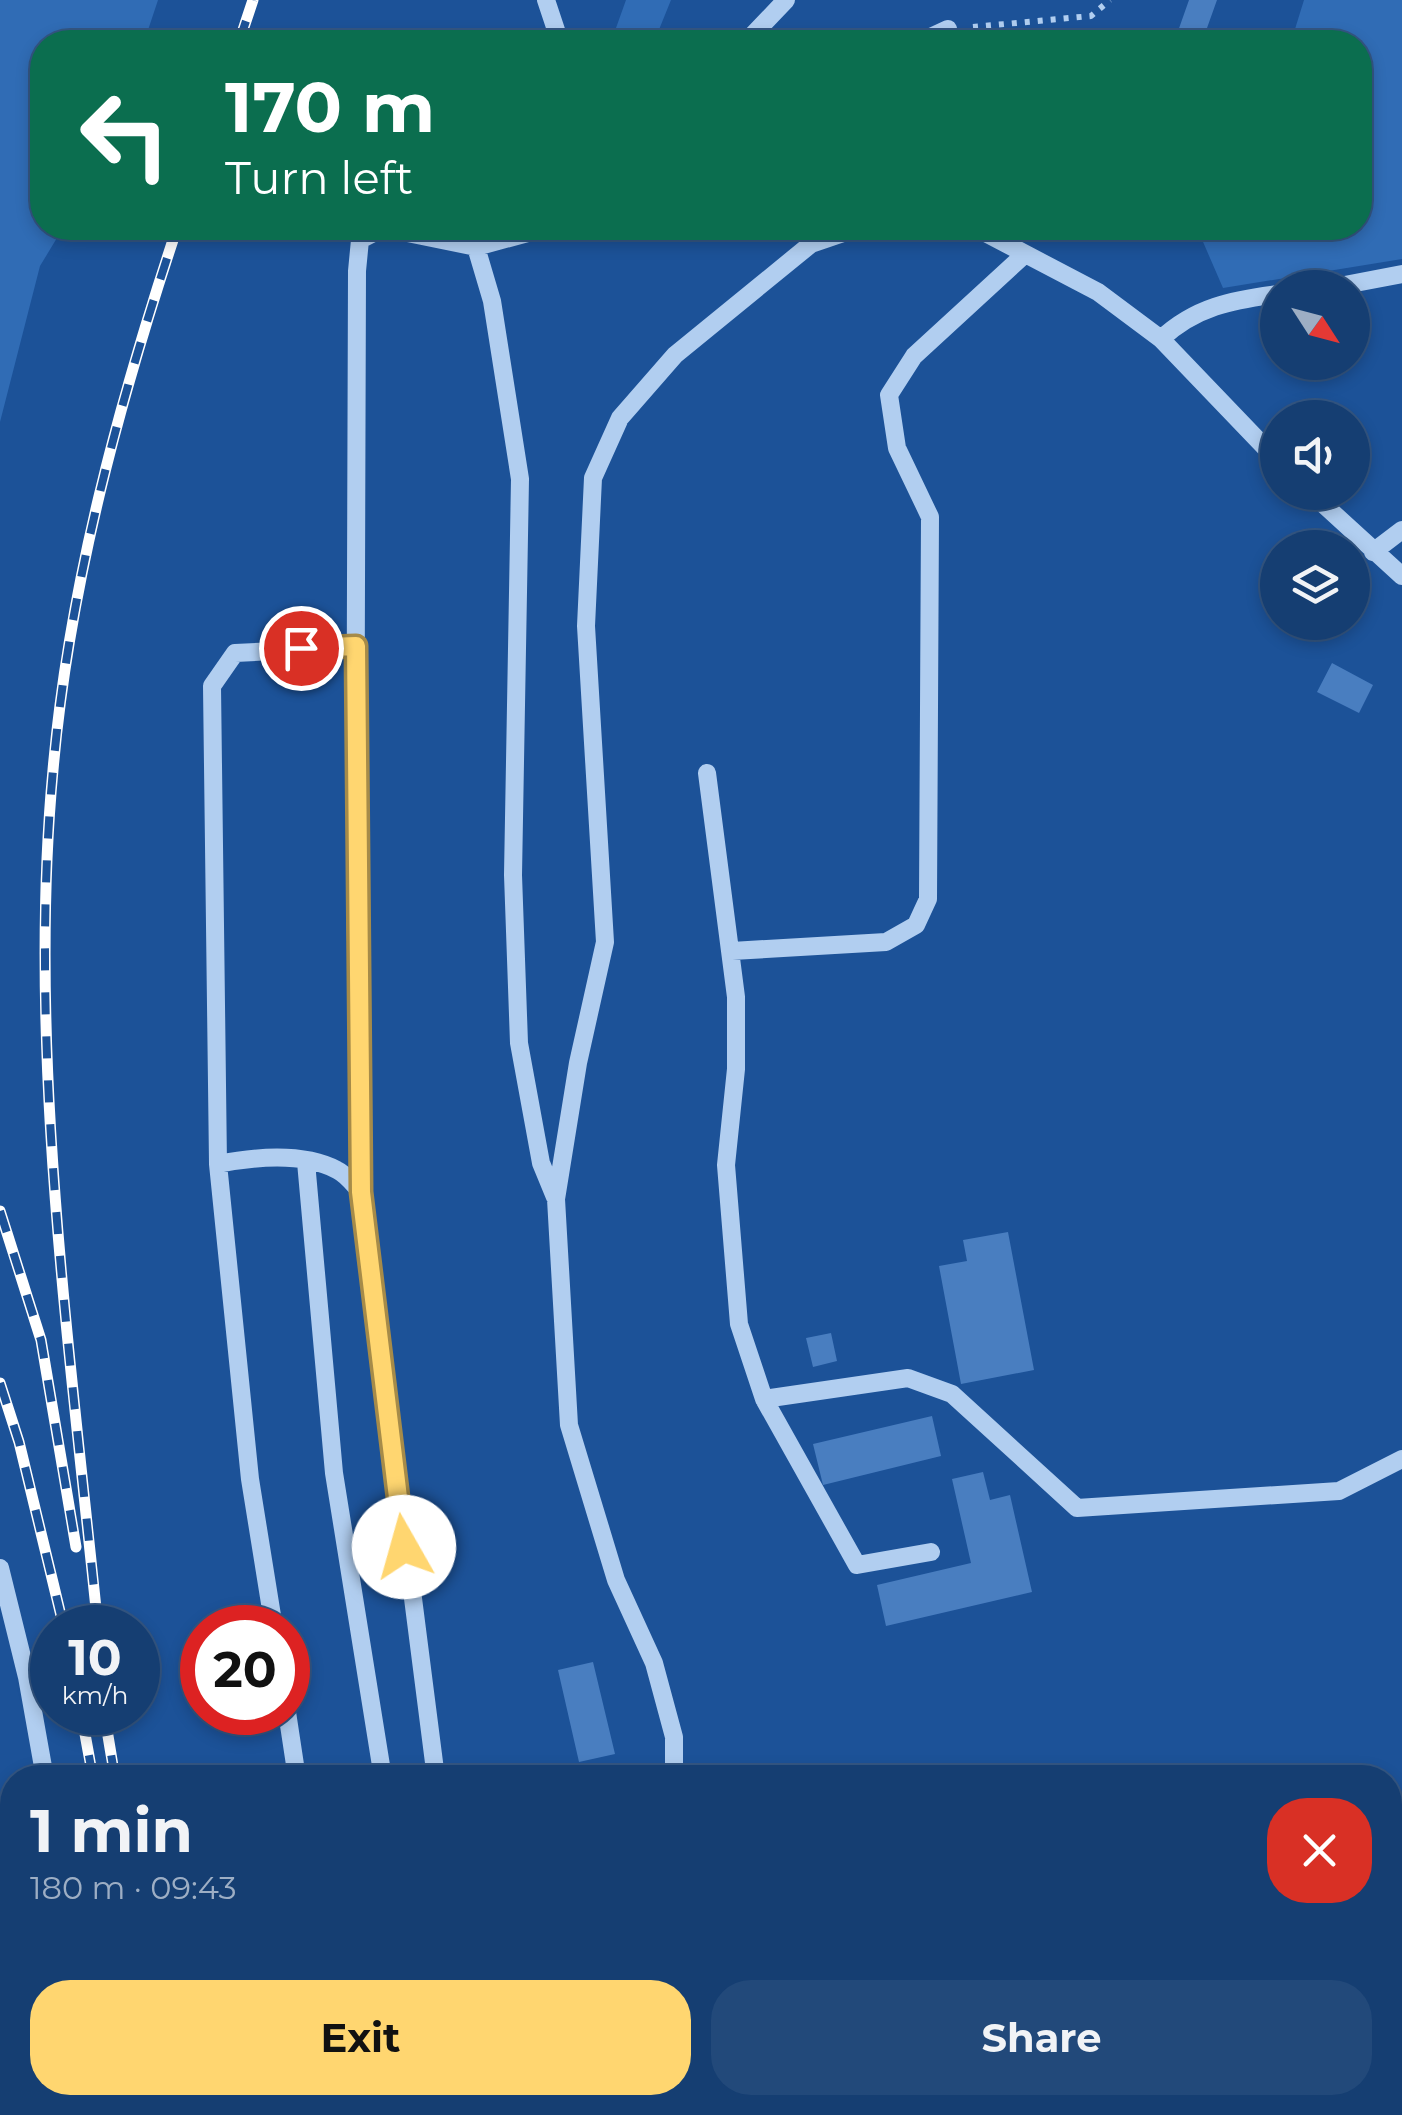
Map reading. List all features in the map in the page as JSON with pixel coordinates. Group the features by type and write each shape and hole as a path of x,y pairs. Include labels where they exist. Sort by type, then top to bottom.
{"street":[{"path":"546,0 556,30"},
{"path":"757,30 786,0"},
{"path":"360,240 356,646 361,1192 434,1765"},
{"path":"441,240 476,247 502,240"},
{"path":"674,1765 674,1737 654,1663 616,1580 569,1425 556,1199 578,1063 605,942 586,626 593,478 620,418 675,355 812,244 824,240"},
{"path":"999,240 1098,292 1161,339 1260,443"},
{"path":"476,247 492,301 520,478 513,875 520,1044 541,1163 556,1199"},
{"path":"732,951 886,942 916,925 928,898 930,517 897,448 889,395 914,356 1026,254"},
{"path":"1370,283 1397,279"},
{"path":"1161,339 1183,319 1228,301 1260,297"},
{"path":"1329,510 1402,576"},
{"path":"1372,552 1402,530"},
{"path":"270,1605 250,1479 218,1164 212,686 235,654 356,646"},
{"path":"707,773 732,951 736,1069 726,1165 739,1324 764,1399 858,1565 932,1552"},
{"path":"218,1164 249,1158 306,1162 338,1170 361,1192"},
{"path":"306,1162 334,1474 381,1765"},
{"path":"764,1399 908,1378 952,1394 1077,1508 1340,1491 1402,1459"},
{"path":"0,1568 27,1677 42,1765"},
{"path":"290,1735 295,1765"}],"path":[{"path":"948,30 1090,16 1110,0"}],"shaded area":[{"path":"0,0 158,0 148,30 30,30 30,240 56,240 40,266 0,422"},
{"path":"626,0 671,0 659,30 615,30"},
{"path":"1304,0 1402,0 1402,259 1334,270 1260,270 1260,282 1223,288 1202,240 1372,240 1372,30 1295,30"}],"building":[{"path":"1189,0 1217,0 1206,30 1178,30"},
{"path":"1332,663 1373,685 1359,713 1317,692"},
{"path":"1008,1232 1034,1370 961,1384 939,1266 967,1261 963,1240"},
{"path":"831,1333 837,1361 813,1367 806,1338"},
{"path":"932,1416 941,1456 823,1485 813,1444"},
{"path":"983,1472 990,1500 1010,1495 1032,1592 886,1626 877,1585 971,1563 952,1479"},
{"path":"593,1662 615,1754 579,1762 558,1670"}],"railway":[{"path":"243,30 253,0"},
{"path":"96,1605 55,1199 48,1090 46,875 61,701 84,564 116,427 173,240"},
{"path":"0,1211 41,1340 76,1547"},
{"path":"0,1383 19,1442 58,1605"},
{"path":"85,1735 91,1765"},
{"path":"108,1735 113,1765"}],"route":[{"path":"301,648 356,646 355,891 361,1192 404,1547"}]}
